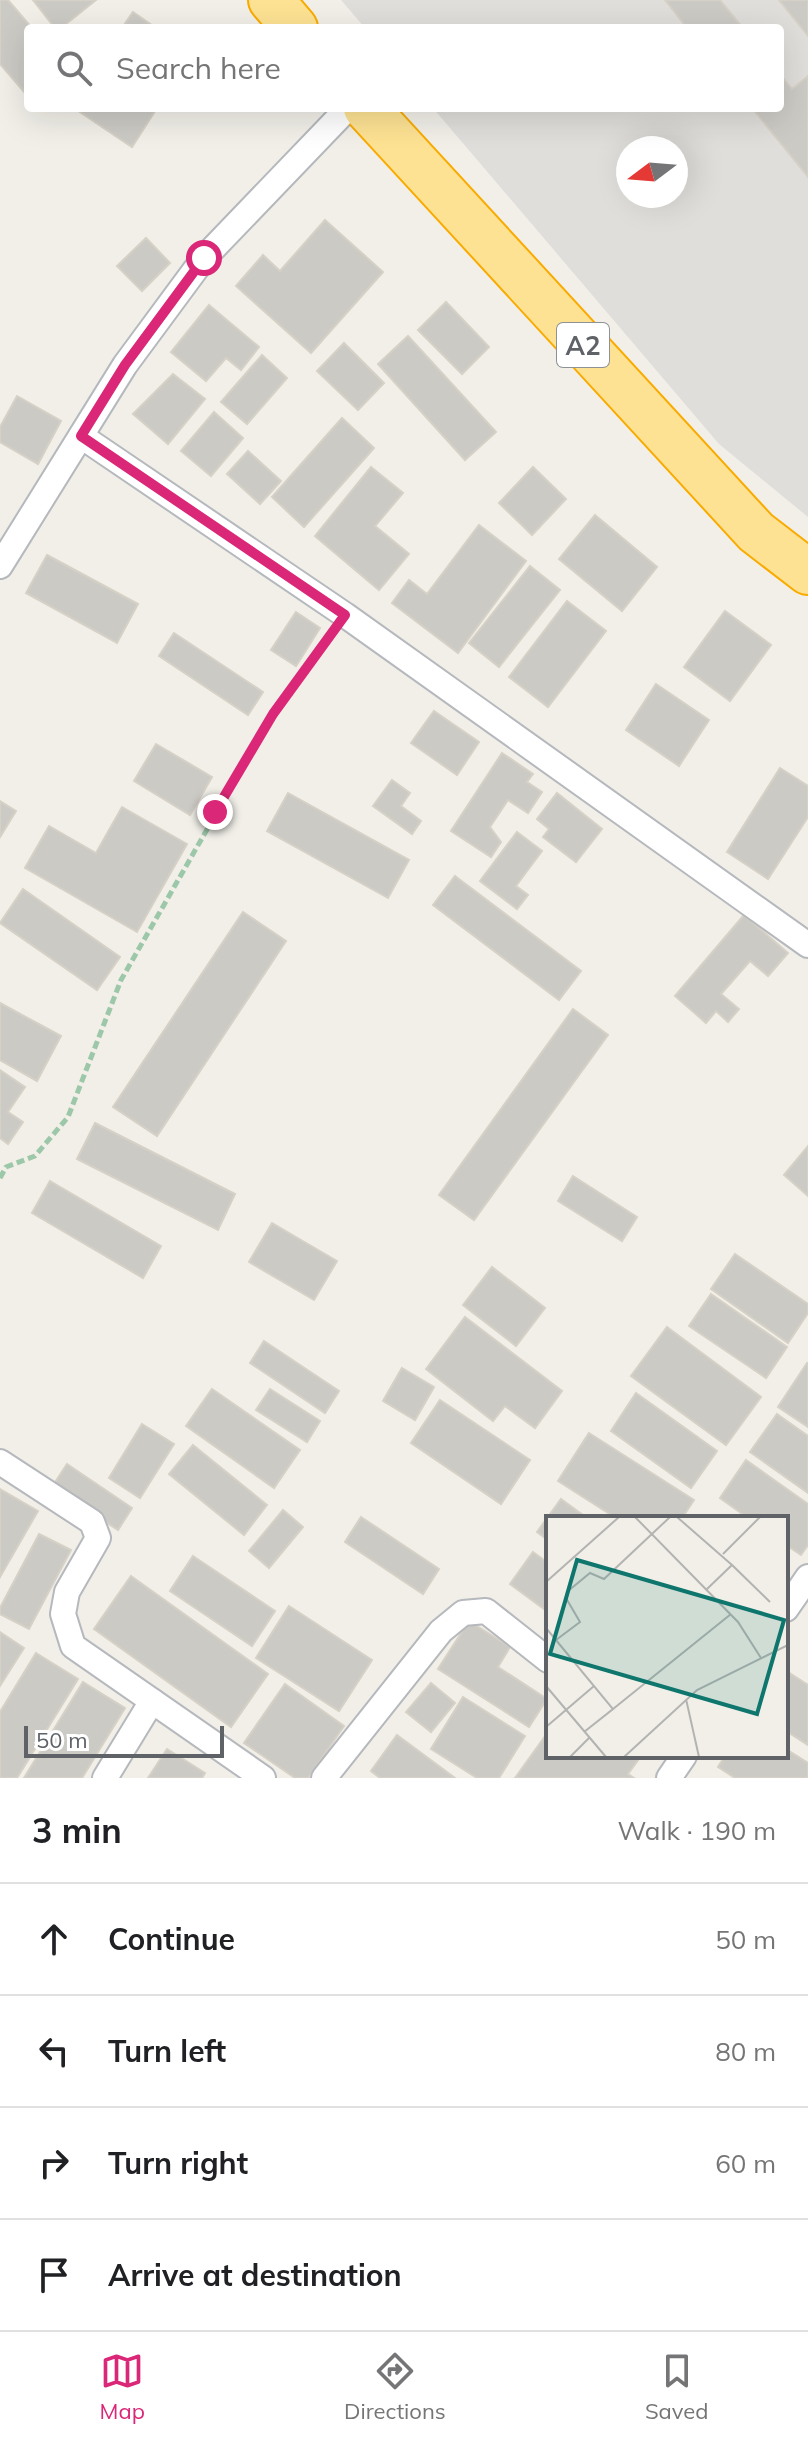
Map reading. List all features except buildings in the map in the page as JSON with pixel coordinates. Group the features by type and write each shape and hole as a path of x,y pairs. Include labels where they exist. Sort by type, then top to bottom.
{"highway":[{"path":"271,0 292,24"},
{"name":"A2","path":"370,112 746,522 808,572"}],"street":[{"path":"0,566 125,365 204,258 344,112"},
{"path":"81,436 345,615 808,945"},
{"path":"0,1462 92,1522 98,1538 67,1592 63,1614 73,1646 263,1778"},
{"path":"788,1606 808,1577"},
{"path":"324,1778 441,1631 463,1613 486,1611 546,1658"},
{"path":"105,1778 152,1701"}],"path":[{"path":"0,1178 6,1167 35,1156 68,1117 121,980 273,714 345,615"}],"shaded area":[{"path":"341,0 808,0 808,517 719,444 436,112 784,112 784,24 362,24"}],"route":[{"path":"204,258 125,365 81,436 345,615 273,714 215,812"}]}
